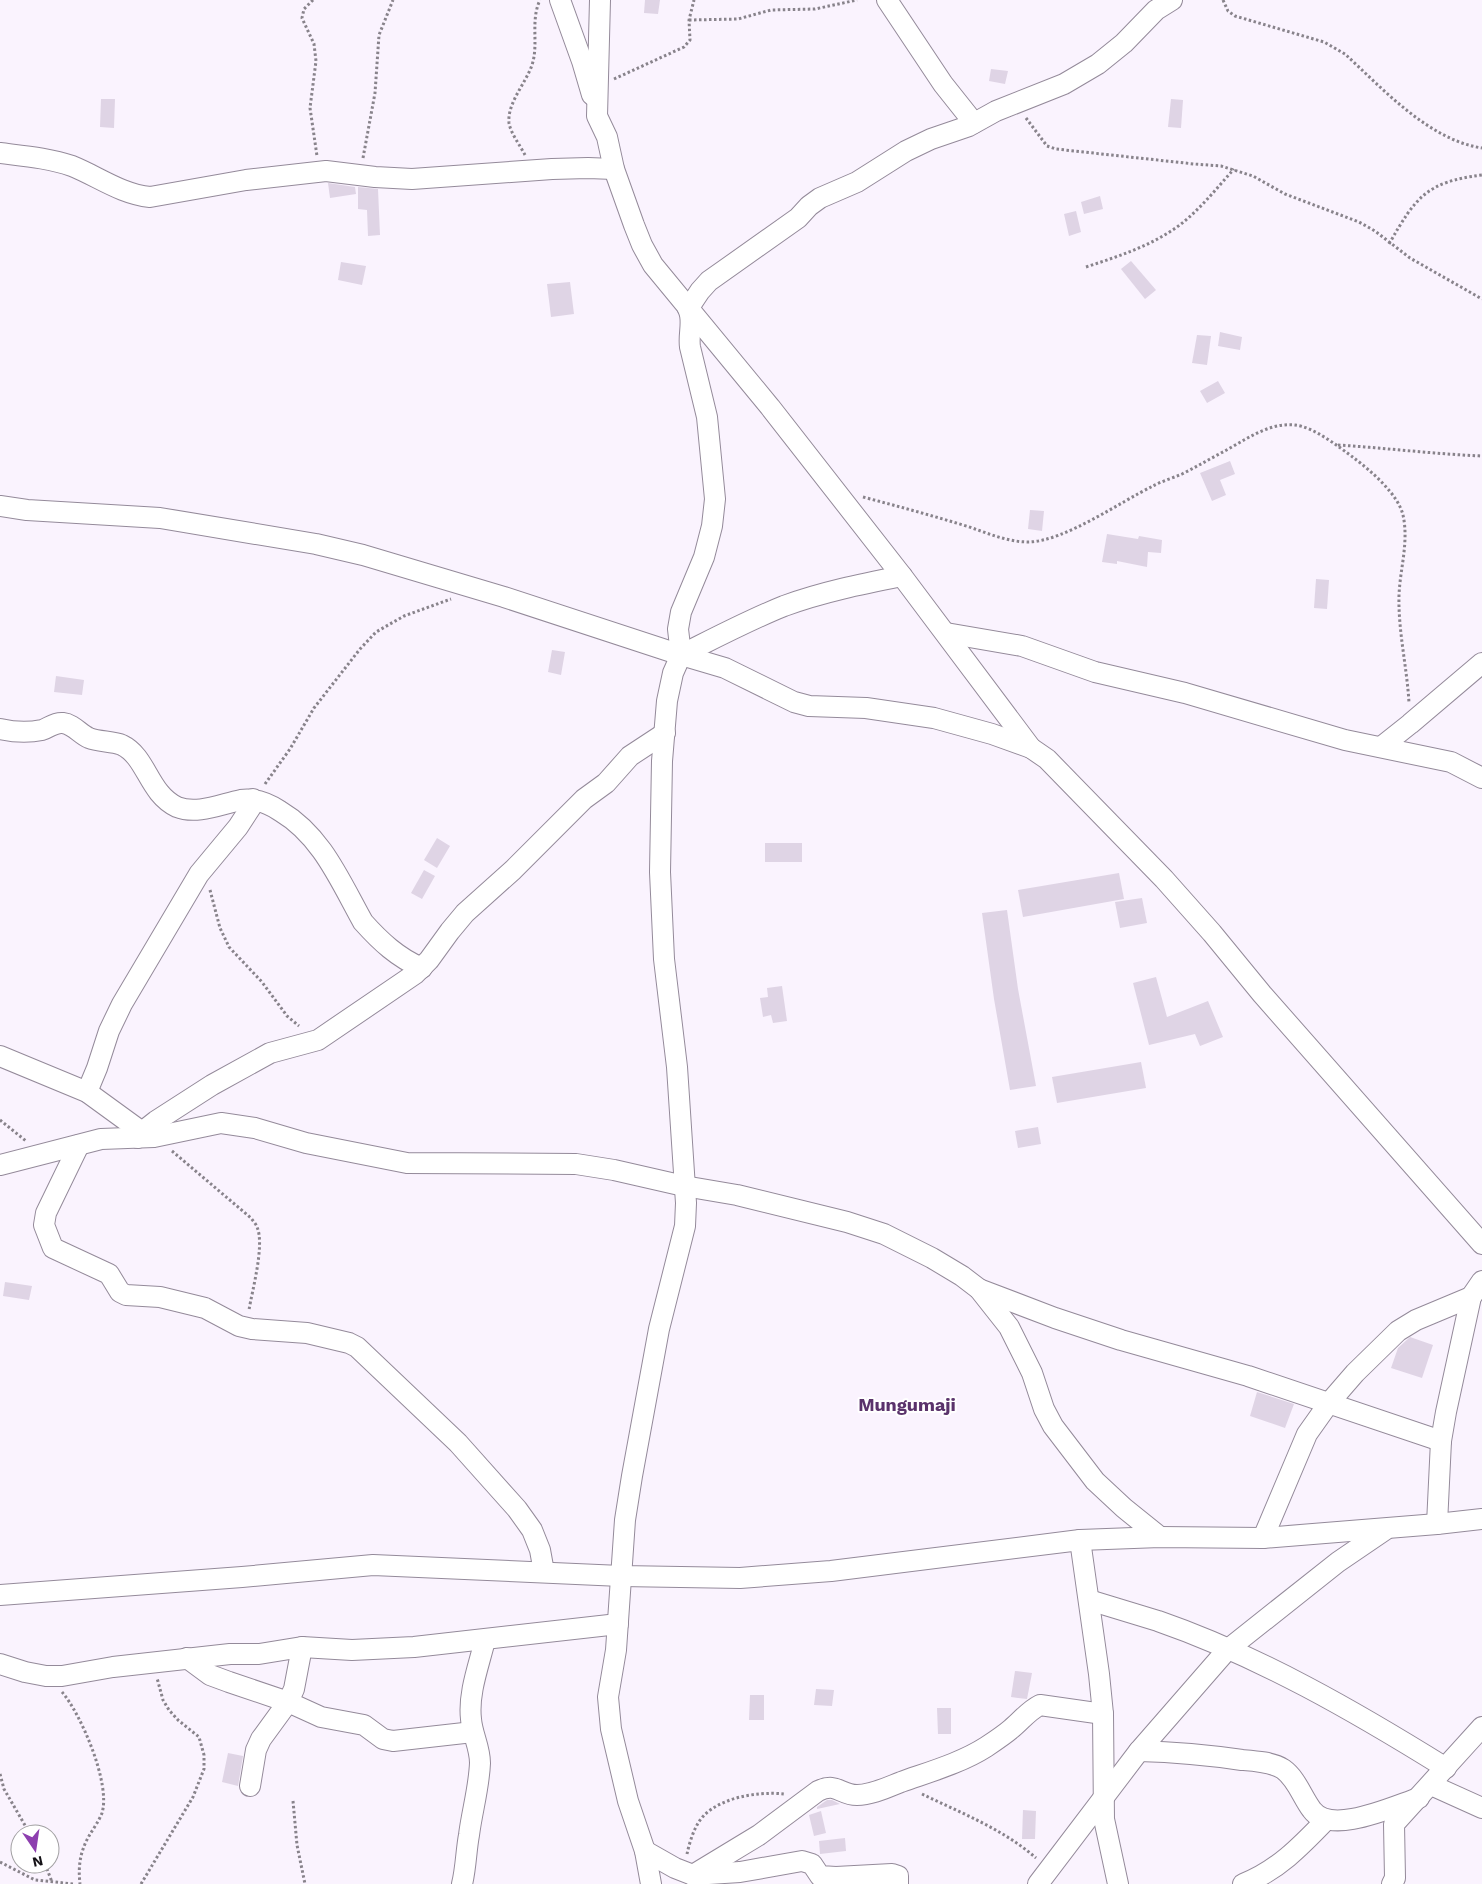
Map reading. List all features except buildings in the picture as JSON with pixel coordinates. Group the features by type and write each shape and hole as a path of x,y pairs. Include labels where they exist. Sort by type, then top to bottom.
{"street":[{"path":"560,0 582,61 597,116 607,137 614,170 642,245 653,265 770,407 946,633 1031,748"},
{"path":"597,116 600,0"},
{"path":"887,0 943,84 974,123"},
{"path":"688,309 700,291 709,282 798,218 820,198 858,182 919,144 974,123 984,117 1064,84 1098,64 1124,43 1156,10 1172,0"},
{"path":"0,153 48,160 71,166 122,190 150,197 246,180 320,171 412,179 534,170 588,168 614,170"},
{"path":"651,1884 645,1852 628,1801 620,1767 608,1698 618,1624 625,1520 632,1476 659,1329 685,1226 686,1203 677,1067 664,959 661,902 662,761 667,701 673,673 681,655 678,629 681,612 704,557 712,526 715,499 707,418 690,347 689,338 692,316 688,309"},
{"path":"0,506 27,510 160,518 298,541 363,555 480,589 735,672 769,691 794,702 809,706 866,708 934,718 992,734 1031,748 1047,759 1164,879 1212,933 1262,994 1482,1244"},
{"path":"681,655 752,620 790,604 858,584 902,576"},
{"path":"946,633 1022,646 1095,672 1185,693 1345,740 1451,762 1482,778"},
{"path":"1381,746 1482,663"},
{"path":"0,729 12,731 42,730 54,724 62,723 69,724 88,738 122,745 137,759 157,792 178,807 192,810 253,799 269,804 300,825 328,859 362,922 388,947 410,963 422,968"},
{"path":"145,1135 180,1105 251,1062 270,1053 318,1040 344,1024 422,968 465,913 513,870 584,799 606,783 630,756 665,733"},
{"path":"86,1092 97,1068 109,1031 122,1004 203,868 246,816 254,804 253,799"},
{"path":"0,1056 86,1092 145,1135"},
{"path":"0,1165 100,1139 145,1135 216,1124 238,1124 306,1143 407,1163 576,1164 614,1170 810,1212 884,1234 946,1265 979,1289 1055,1318 1121,1340 1248,1376 1441,1442"},
{"path":"79,1145 46,1213 44,1225 53,1248 109,1274 120,1292 126,1295 160,1296 205,1308 245,1328 306,1333 349,1343 357,1347 458,1443 518,1509 532,1530 540,1550 544,1572"},
{"path":"1437,1524 1441,1442 1471,1297 1482,1281"},
{"path":"979,1289 1009,1327 1032,1373 1044,1409 1053,1426 1095,1481 1124,1508 1160,1537"},
{"path":"1264,1538 1307,1434 1329,1403 1355,1373 1398,1331 1416,1320 1471,1297"},
{"path":"0,1594 242,1577 373,1564 621,1576 740,1578 831,1571 1080,1540 1160,1537 1264,1538 1387,1529 1482,1519"},
{"path":"1043,1877 1139,1751 1227,1650 1338,1562 1387,1529"},
{"path":"1080,1540 1103,1714 1104,1819 1118,1884"},
{"path":"1089,1600 1158,1621 1227,1650 1328,1698 1446,1768"},
{"path":"0,1664 25,1672 46,1676 62,1676 187,1658 259,1654 302,1647 352,1650 485,1640 618,1624"},
{"path":"462,1884 478,1786 480,1762 478,1745 473,1732 471,1700 485,1640"},
{"path":"250,1786 256,1750 261,1738 288,1702 294,1689 302,1647"},
{"path":"187,1658 210,1675 288,1702 321,1717 364,1726 383,1739 393,1741 473,1732"},
{"path":"688,1873 759,1835 825,1788 832,1787 846,1793 861,1795 899,1783 970,1756 1011,1729 1033,1708 1040,1705 1103,1714"},
{"path":"1392,1884 1395,1878 1394,1824 1482,1727"},
{"path":"1139,1751 1179,1752 1266,1763 1283,1769 1290,1776 1311,1809 1318,1817 1326,1820 1335,1821 1359,1818 1425,1791 1482,1808"},
{"path":"1243,1884 1275,1868 1307,1840 1326,1820"},
{"path":"645,1852 661,1862 688,1873 740,1872 802,1861 812,1864 820,1876 892,1874 898,1876 898,1884"}],"path":[{"path":"313,0 304,9 302,18 314,44 316,61 310,108 312,133 320,171"},
{"path":"361,174 375,94 380,35 393,0"},
{"path":"534,170 514,136 509,123 511,109 532,64 535,47 534,25 536,8 540,0"},
{"path":"598,86 684,47 690,40 689,20 694,0"},
{"path":"689,20 738,19 771,10 815,9 857,0"},
{"path":"1223,0 1228,11 1235,16 1324,42 1333,47 1345,54 1408,112 1423,122 1471,146 1482,148"},
{"path":"1013,105 1047,146 1056,149 1221,166 1253,176 1285,194 1359,222 1375,231 1389,244 1410,258 1482,299"},
{"path":"1086,267 1124,254 1173,230 1192,214 1234,169"},
{"path":"1389,244 1416,201 1431,189 1456,179 1482,175"},
{"path":"860,496 965,526 1001,539 1030,542 1054,536 1081,524 1153,486 1182,474 1261,430 1295,425 1309,429 1337,445 1363,465 1383,484 1403,513 1405,546 1399,595 1400,628 1408,676 1410,724"},
{"path":"1337,445 1482,456"},
{"path":"253,799 290,749 332,682 376,632 404,616 480,589"},
{"path":"203,868 220,928 229,947 262,982 287,1016 300,1028 318,1040"},
{"path":"0,1120 42,1154"},
{"path":"145,1135 251,1218 257,1227 260,1236 259,1253 245,1328"},
{"path":"141,1884 193,1797 204,1768 204,1754 199,1737 178,1720 163,1700 157,1682 154,1662"},
{"path":"46,1676 69,1700 94,1751 98,1764 103,1798 102,1812 82,1852 79,1862 80,1884"},
{"path":"0,1774 4,1789 24,1824"},
{"path":"899,1783 1000,1832 1023,1847 1043,1877"},
{"path":"688,1873 690,1843 696,1825 704,1814 713,1808 730,1800 759,1793 771,1792 809,1798"},
{"path":"293,1801 297,1845 305,1884"},
{"path":"0,1862 28,1877 74,1884"},
{"path":"48,1874 52,1882"}],"district":[{"name":"Mungumaji","path":"907,1405"}]}
